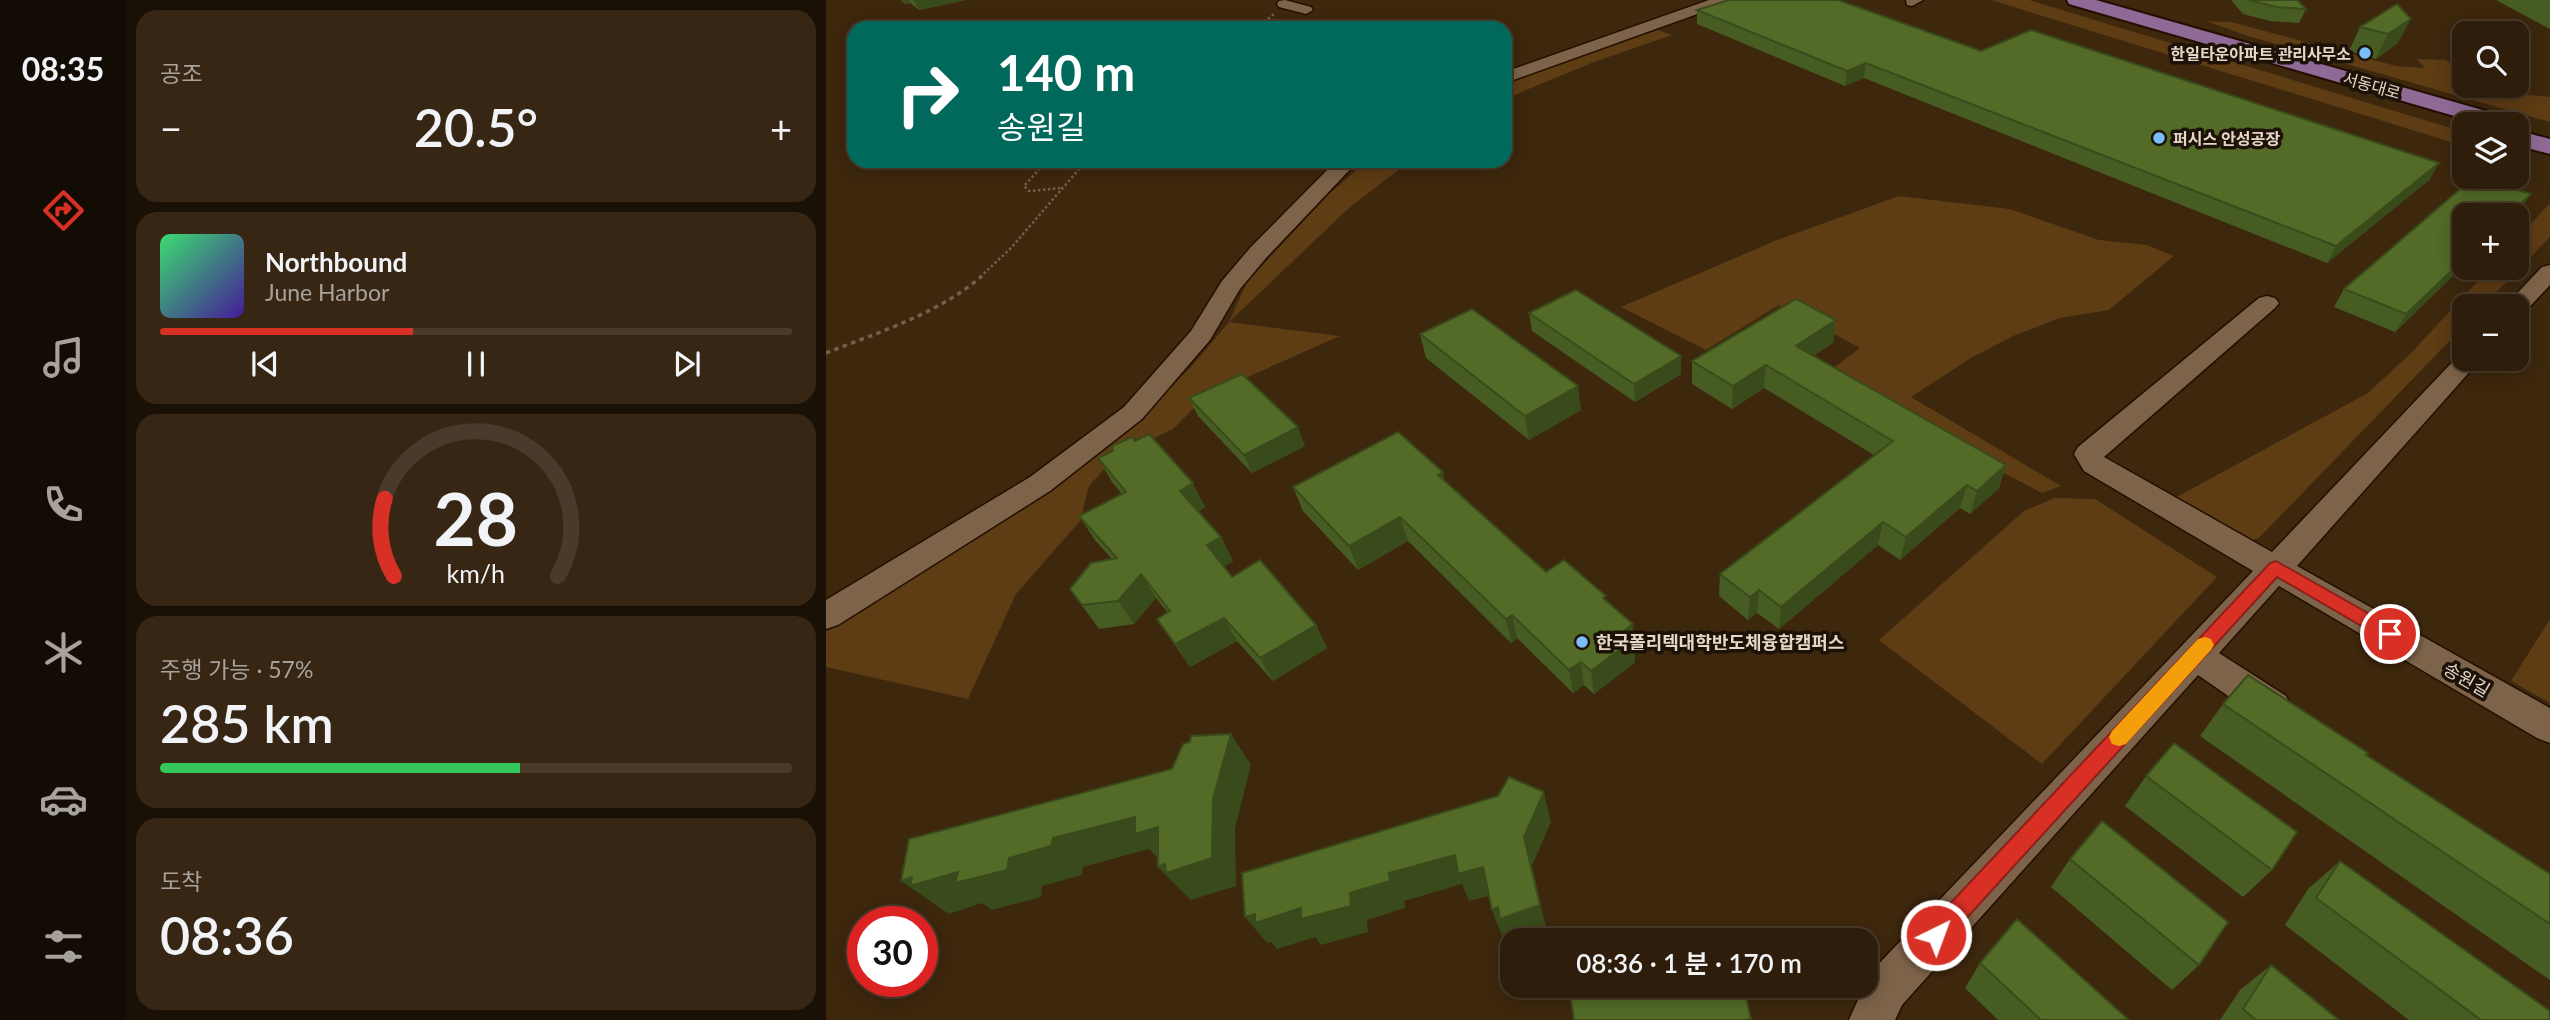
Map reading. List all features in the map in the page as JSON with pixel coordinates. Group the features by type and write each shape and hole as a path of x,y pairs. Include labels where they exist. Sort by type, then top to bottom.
{"main road":[{"name":"서동대로","path":"2068,1 2452,117"},
{"name":"서동대로","path":"2068,1 2463,112"},
{"path":"2529,131 2550,137"},
{"path":"2529,141 2550,147"}],"street":[{"path":"1512,75 1723,0"},
{"path":"1284,4 1306,10"},
{"path":"826,616 1040,484 1133,412 1201,335 1230,286 1258,253 1340,168"},
{"path":"2529,294 2550,272"},
{"name":"송원길","path":"2267,303 2088,454 2094,464 2550,727"},
{"path":"1872,1020 1886,989 2458,371"},
{"path":"2195,655 2298,724"}],"path":[{"path":"1041,168 1024,186 1029,191 1061,188"},
{"path":"826,354 958,293 1000,259 1051,204 1080,168"}],"shaded area":[{"path":"1991,0 2029,0 2452,128 2452,142"},
{"path":"2206,21 2231,22 2396,66 2425,68 2417,59 2446,60 2452,66 2452,94 2248,36"},
{"path":"1658,30 1672,35 1594,62 1512,96 1512,82 1559,63"},
{"path":"2529,95 2550,97 2550,122 2529,116 2529,112 2515,112 2466,98 2529,98"},
{"path":"1359,168 1401,168 1350,207 1229,322 1247,282 1329,194"},
{"path":"1899,196 2010,209 2099,240 2147,245 2174,256 2109,310 2060,318 2013,336 1971,358 1911,397 2061,486 2042,493 1820,378 1860,348 1779,305 1706,350 1621,307 1777,240"},
{"path":"2550,203 2550,237 2529,259 2529,226"},
{"path":"2479,280 2508,280 2495,294 2466,294"},
{"path":"2452,309 2452,338 2259,538 2245,543 2171,500 2368,393 2411,353"},
{"path":"1229,322 1340,336 1207,395 1173,429 1116,456 1089,486 1080,521 1016,594 968,699 826,667 826,631 1130,427 1190,368"},
{"path":"2054,498 2095,499 2217,577 2042,764 1879,640 2024,511"},
{"path":"2550,619 2550,703 2511,681"}],"building":[{"name":"퍼시스 안성공장","path":"1729,0 1838,0 1981,51 2031,30 2439,163 2336,246 1866,63 1847,71 1697,10"},
{"path":"2249,0 2297,0 2306,9 2276,7"},
{"path":"2397,4 2411,19 2388,34 2360,27"},
{"path":"2460,189 2514,189 2531,194 2522,203 2452,203 2452,270 2406,314 2344,289"},
{"path":"1576,290 1681,356 1634,384 1529,313"},
{"path":"1796,299 1836,320 1796,346 2006,465 1977,491 1967,485 1906,537 1883,522 1781,607 1759,590 1750,597 1720,574 1893,441 1766,365 1733,386 1692,361"},
{"path":"1472,309 1578,386 1525,416 1420,334"},
{"path":"1242,374 1298,427 1244,455 1189,398"},
{"path":"1398,432 1443,472 1438,475 1546,572 1564,560 1606,596 1603,598 1633,624 1624,631 1634,639 1591,671 1581,662 1569,670 1512,615 1506,619 1400,517 1349,546 1293,487"},
{"path":"1149,434 1193,483 1180,491 1221,537 1207,545 1232,577 1260,560 1316,625 1260,658 1224,618 1175,644 1157,619 1170,611 1141,574 1118,601 1082,605 1070,589 1091,563 1117,558 1079,516 1126,492 1098,458 1113,451 1112,446 1132,437 1135,441"},
{"path":"2248,675 2550,874 2550,924 2223,704"},
{"path":"1231,734 1213,799 1212,858 1166,873 1165,864 1158,867 1158,827 1135,834 1135,817 1053,838 1051,846 1009,858 1007,870 955,883 958,872 910,886 912,877 901,881 909,839 1172,769 1183,744 1190,742 1191,736"},
{"path":"2174,743 2297,832 2272,870 2146,776"},
{"path":"1509,777 1544,792 1524,837 1540,905 1500,919 1498,907 1492,910 1483,867 1458,874 1455,855 1389,873 1390,881 1350,893 1351,906 1301,919 1301,908 1255,923 1255,914 1245,917 1242,873 1498,796"},
{"path":"2102,821 2228,922 2199,965 2070,859"},
{"path":"2340,861 2550,1011 2550,1020 2481,1020 2316,898"},
{"path":"2017,919 2129,1020 2041,1020 1980,963"},
{"path":"2271,965 2339,1020 2256,1020 2243,1009"},
{"path":"1746,998 1751,1019 1574,1020 1571,1000"}],"slow traffic":[{"path":"2119,737 2205,645"}],"place":[{"name":"한일타운아파트 관리사무소","path":"2365,53"},
{"name":"퍼시스 안성공장","path":"2159,138"},
{"name":"한국폴리텍대학반도체융합캠퍼스","path":"1582,642"}],"route":[{"path":"1936,935 2276,568 2390,634"}]}
